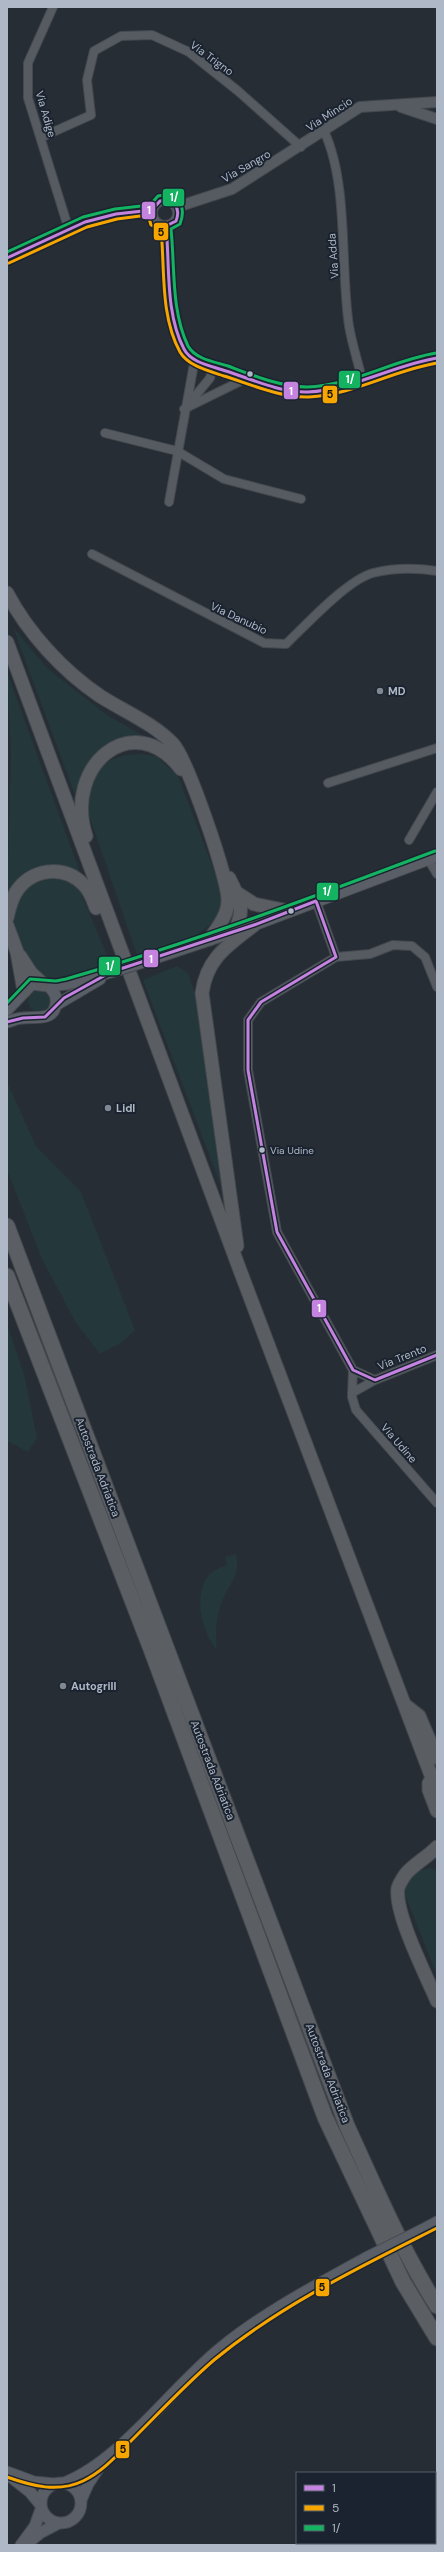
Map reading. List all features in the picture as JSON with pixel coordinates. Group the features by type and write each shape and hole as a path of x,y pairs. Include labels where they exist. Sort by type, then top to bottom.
{"highway":[{"path":"7,593 16,610 61,664 99,695 157,730 174,746 192,783 221,864 237,893 242,911 241,920 234,932"},
{"path":"7,642 241,1273 437,1791"},
{"path":"100,895 98,872 82,823 83,789 87,776 95,764 106,753 121,745 135,743 154,746 172,757 192,783"},
{"path":"210,939 225,915 228,903 221,864"},
{"path":"7,918 15,893 26,881 41,872 66,873 83,884 90,893 104,925 115,935"},
{"path":"237,893 254,904 288,912"},
{"path":"7,925 17,952 23,994"},
{"path":"241,1273 202,993 204,976 213,960 254,925"},
{"path":"17,952 31,973 46,985"},
{"name":"Autostrada Adriatica","path":"7,1226 347,2126 420,2279 437,2306"},
{"name":"Autostrada Adriatica","path":"7,1276 139,1619 325,2117 400,2276 437,2338"},
{"path":"404,1704 419,1716 437,1758"},
{"path":"430,1772 429,1790 437,1811"},
{"path":"437,1847 422,1862 406,1873 398,1888 401,1908 411,1941 437,2001"},
{"path":"422,1862 437,1861"}],"main road":[{"path":"7,1010 32,984 68,984 146,961 254,925 432,858"},
{"path":"7,1022 50,1014 56,1005 111,972"},
{"path":"46,985 55,994 56,1005"},
{"path":"23,994 25,1012 34,1018"},
{"path":"21,2545 35,2526 44,2492 59,2483 81,2476 104,2461 222,2348 257,2322 366,2258 437,2222"},
{"path":"26,2545 40,2533 59,2523 68,2522 75,2517 80,2510 81,2500 88,2484 104,2461"},
{"path":"7,2473 34,2482 59,2483 75,2489 81,2500"},
{"path":"7,2473 30,2492 48,2519 59,2523"}],"street":[{"name":"Via Adige","path":"53,7 28,63 28,98 42,137 69,230"},
{"name":"Via Trigno","path":"42,137 91,115 87,80 94,51 121,36 152,35 189,52 238,91 301,147"},
{"name":"Via Mincio","path":"301,147 360,107 437,102"},
{"name":"Via Mincio","path":"396,105 437,119"},
{"path":"437,108 437,119"},
{"name":"Via Adda","path":"324,131 330,144 339,196 349,326 362,380"},
{"name":"Via Sangro","path":"177,207 232,189 301,147"},
{"path":"7,258 85,222 116,214 152,210 157,203 163,200 170,200 177,207 179,214 176,221 166,226 155,222 152,210"},
{"path":"166,226 171,290 178,336 185,351 213,367 247,378 307,392 362,380 437,358"},
{"path":"169,502 184,409 195,358"},
{"path":"184,409 210,378 213,367"},
{"path":"184,409 247,378"},
{"path":"105,433 177,451 224,480 301,499"},
{"name":"Via Danubio","path":"92,554 264,643 286,644 352,584 373,573 417,568 437,571"},
{"path":"328,783 437,748"},
{"path":"409,840 437,792"},
{"path":"432,858 437,874"},
{"path":"316,901 336,957"},
{"path":"375,1380 353,1370 277,1232 248,1070 248,1020 261,1002 336,957 370,954 393,946 412,946 425,957 437,986"},
{"name":"Via Trento","path":"375,1380 437,1355"},
{"name":"Via Udine","path":"353,1370 352,1403 356,1410 437,1504"},
{"path":"352,1393 375,1380"}],"shaded area":[{"path":"13,627 47,668 107,715 161,746 134,739 118,741 109,745 94,757 83,775 75,795"},
{"path":"7,672 80,872 49,866 34,868 18,878 7,894 11,755"},
{"path":"140,754 156,756 178,776 222,891 220,907 214,919 205,929 180,942 137,955 88,812 91,787 100,769 106,763 115,758 126,755"},
{"path":"47,877 63,878 79,889 110,962 73,978 58,981 51,981 43,977 35,970 22,948 18,935 15,923 15,903 17,898 24,890"},
{"path":"177,966 188,973 195,994 221,1186 143,980"},
{"path":"39,990 47,993 50,1001 47,1009 39,1012 31,1009 28,1001 31,993"},
{"path":"7,1082 36,1146 81,1192 135,1330 121,1343 100,1354 76,1323 42,1259 7,1170"},
{"path":"7,1324 24,1374 37,1438 28,1452 7,1441"},
{"path":"236,1554 236,1573 222,1601 218,1613 216,1631 217,1650 207,1635 201,1616 200,1606 202,1587 210,1574 227,1565 225,1557"},
{"path":"430,1868 437,1871 437,1975 405,1895 409,1879 418,1871"}],"transit line":[{"name":"1/","path":"7,252 83,217 115,209 150,205 158,196 170,196 179,201 182,211 180,224 171,229 176,304 188,346 200,357 267,380 287,385 307,387 323,386 356,378 404,361 436,353"},
{"name":"1","path":"7,258 85,222 116,214 152,210 160,201 165,200 173,203 178,212 176,221 166,226 171,305 178,335 184,349 187,354 197,361 266,385 298,392 308,392 341,387 421,361 437,358"},
{"name":"5","path":"9,263 87,227 117,219 148,215 151,225 161,230 164,292 169,323 180,352 193,364 206,370 266,390 298,397 309,397 342,392 421,366 437,363"},
{"name":"1/","path":"7,1003 30,979 56,981 113,965 252,919 435,851"},
{"name":"1","path":"7,1022 23,1018 45,1017 64,998 111,972 254,925 316,901 336,957 261,1002 248,1020 248,1070 277,1232 353,1370 375,1380 437,1355"},
{"name":"5","path":"7,2477 45,2487 64,2487 74,2485 91,2477 110,2462 204,2369 240,2340 294,2304 350,2272 437,2228"}],"place":[{"name":"MD","path":"380,691"},
{"name":"Lidl","path":"108,1108"},
{"name":"Via Udine","path":"262,1150"},
{"name":"Autogrill","path":"63,1686"}]}
